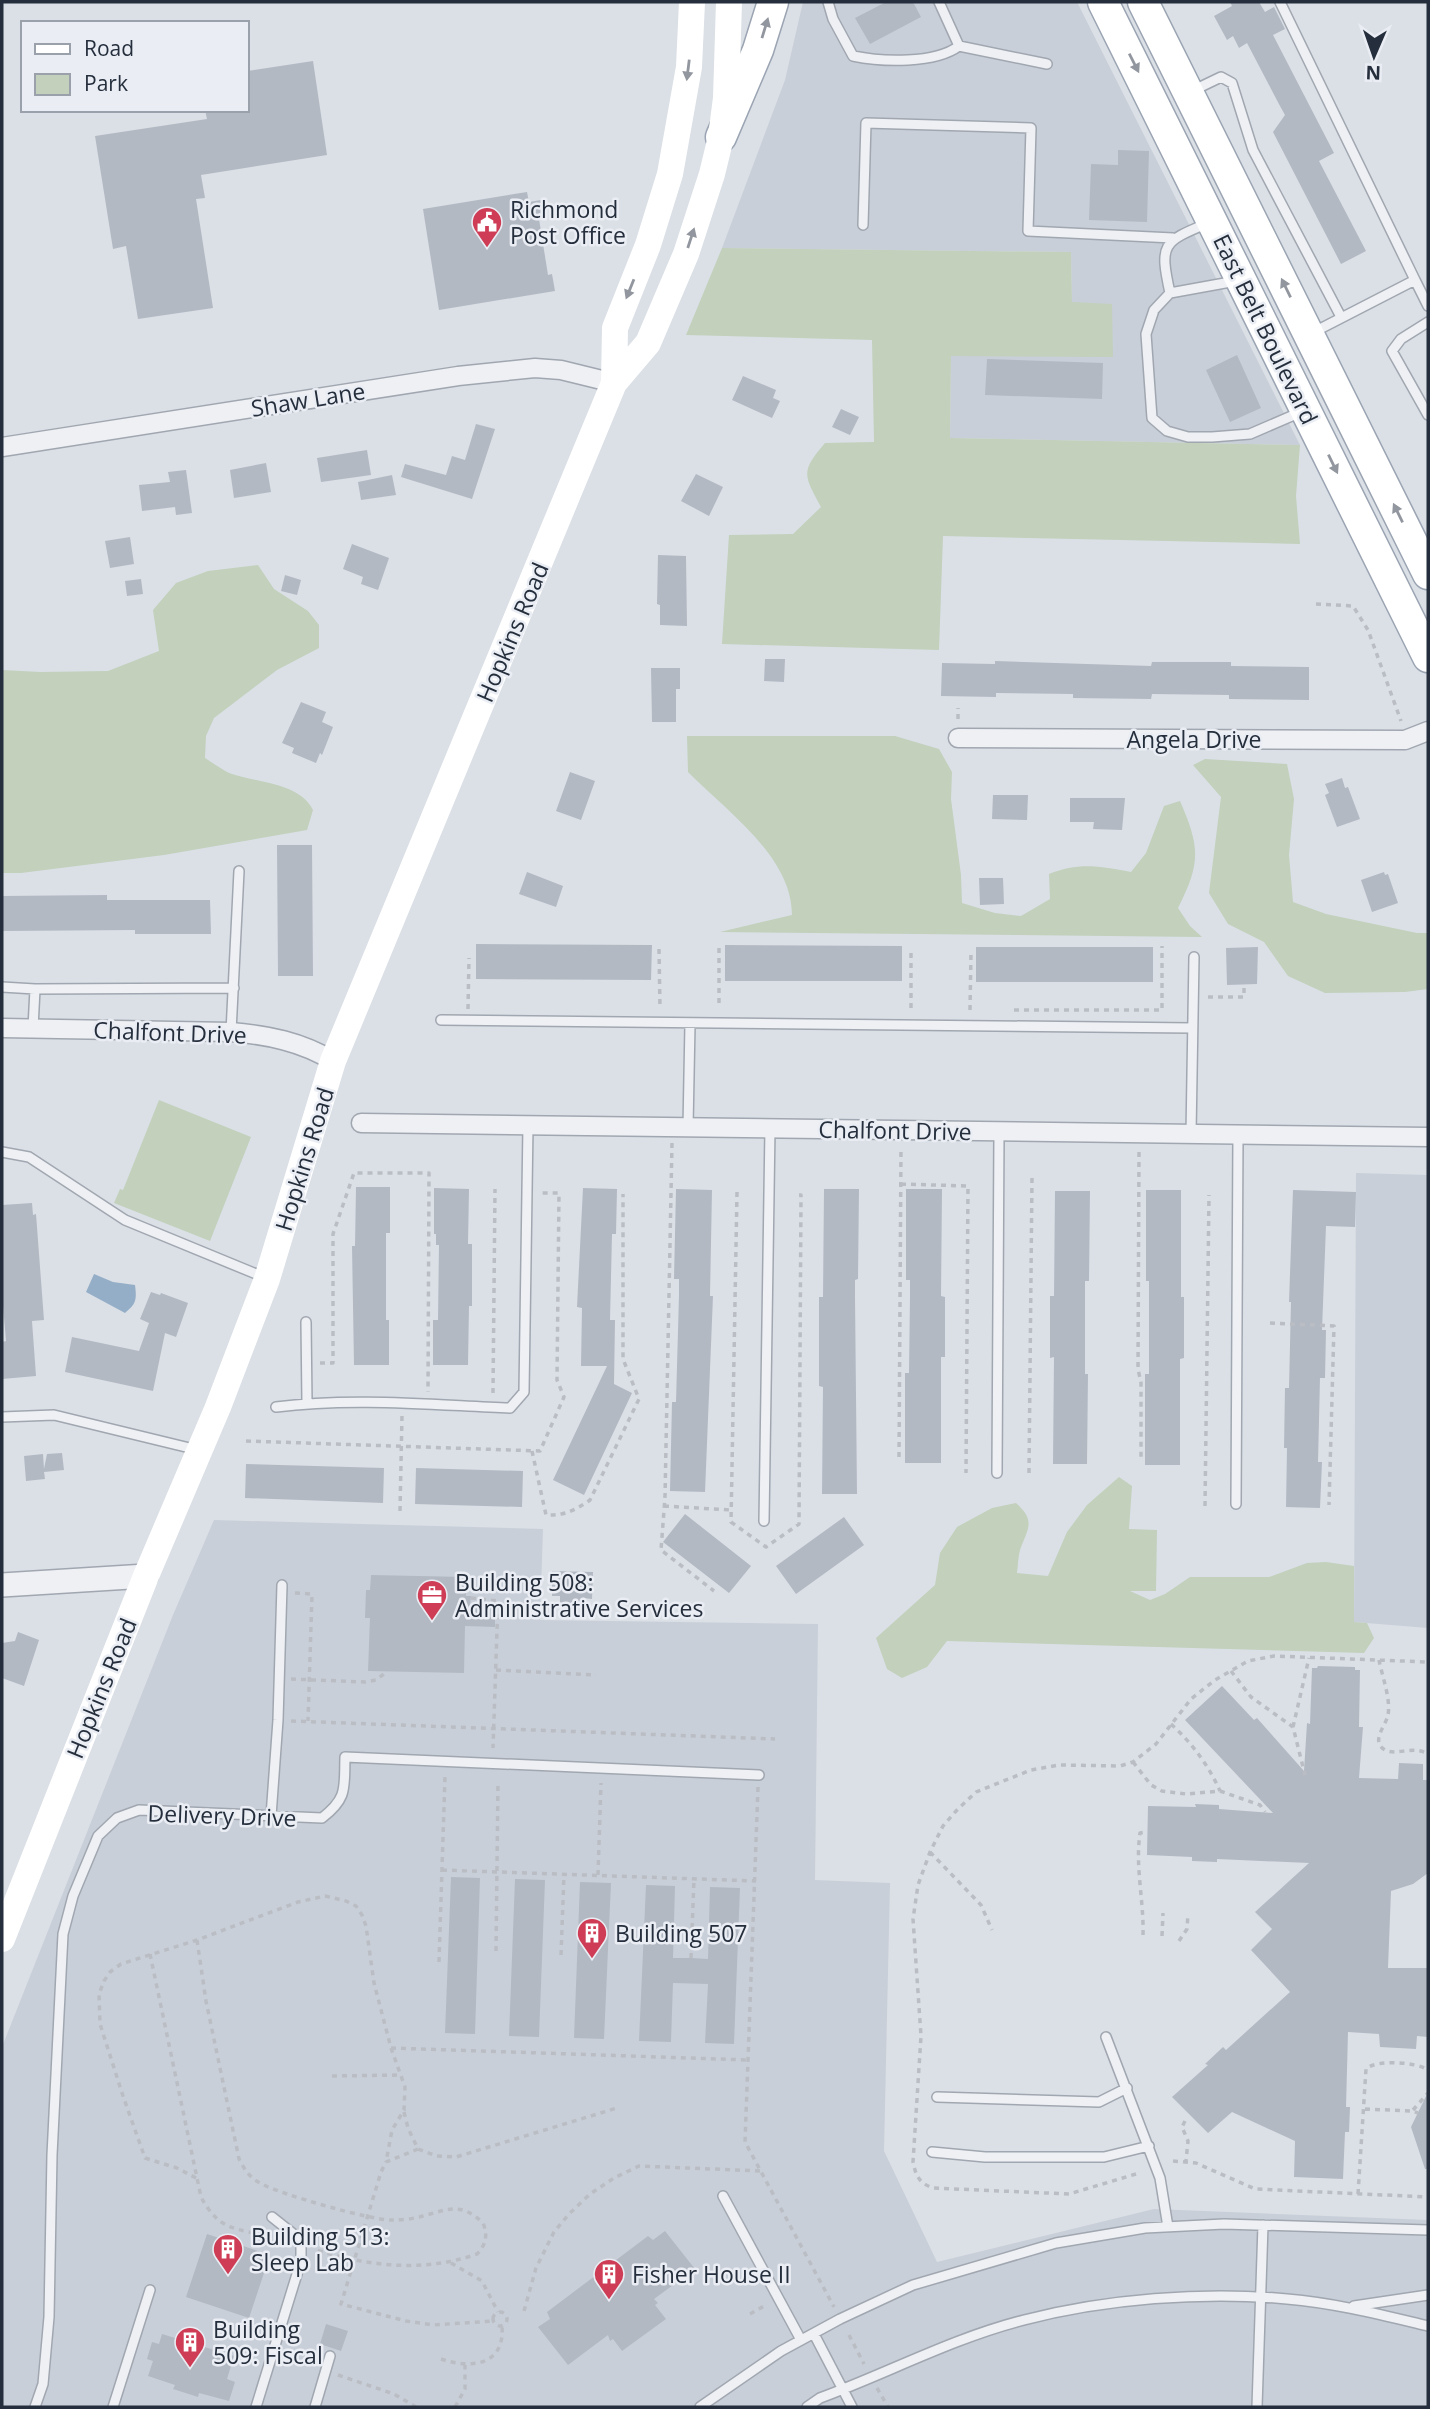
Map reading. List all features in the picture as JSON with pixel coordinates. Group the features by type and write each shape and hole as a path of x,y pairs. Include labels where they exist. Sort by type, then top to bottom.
{"main road":[{"name":"Hopkins Road","path":"614,383 615,328 648,245 670,174 690,67 692,2"},
{"name":"Hopkins Road","path":"2,1939 267,1279 333,1061 614,383 648,343 686,254 721,137 726,98 729,2"},
{"path":"721,137 758,50 773,2"},
{"name":"East Belt Boulevard","path":"1103,2 1428,657"},
{"name":"East Belt Boulevard","path":"1143,2 1428,575"}],"street":[{"name":"Shaw Lane","path":"2,447 458,376 535,368 563,370 614,383"},
{"name":"Angela Drive","path":"958,738 1405,740 1428,731"},
{"name":"Chalfont Drive","path":"2,1028 267,1035 314,1049 333,1061"},
{"name":"Chalfont Drive","path":"361,1123 1428,1137"},
{"path":"2,1585 146,1576"}],"lane":[{"path":"828,2 833,19 853,56 875,61 937,56 947,55 959,46 1047,64"},
{"path":"939,2 959,46"},
{"path":"1280,2 1428,306"},
{"path":"1189,93 1221,77 1232,83 1253,150 1341,317"},
{"path":"863,225 866,123 1031,128 1028,230 1173,238 1213,221"},
{"path":"1170,293 1164,265 1165,251 1173,238"},
{"path":"1242,279 1170,293 1154,310 1146,334 1152,418 1167,431 1188,437 1212,438 1250,434 1306,410"},
{"path":"1309,334 1415,280"},
{"path":"1428,323 1401,339 1392,351 1428,415"},
{"path":"232,1032 239,871"},
{"path":"1191,1134 1194,957"},
{"path":"2,987 234,988"},
{"path":"33,1028 35,989"},
{"path":"441,1020 1192,1028"},
{"path":"688,1128 690,1024"},
{"path":"276,1407 307,1403 510,1408 524,1392 528,1125"},
{"path":"764,1521 770,1128"},
{"path":"997,1473 999,1133"},
{"path":"1236,1504 1238,1134"},
{"path":"2,1152 29,1157 125,1220 267,1279"},
{"path":"306,1322 307,1403"},
{"path":"2,1417 54,1415 200,1451"},
{"path":"271,1816 278,1720 282,1586"},
{"name":"Delivery Drive","path":"35,2407 43,2384 49,2317 52,2155 63,1934 74,1896 98,1836 117,1818 139,1810 322,1818 339,1805 344,1789 345,1757 759,1775"},
{"path":"1106,2037 1160,2178 1168,2227"},
{"path":"937,2097 1099,2102 1126,2088"},
{"path":"932,2152 985,2157 1104,2157 1149,2146"},
{"path":"723,2196 802,2340"},
{"path":"256,2407 297,2277 302,2246 297,2235 272,2217"},
{"path":"700,2407 802,2340 914,2285 1056,2244 1145,2228 1224,2224 1428,2230"},
{"path":"1258,2407 1264,2225"},
{"path":"113,2407 149,2290"},
{"path":"1346,2307 1428,2295"},
{"path":"807,2407 820,2398 959,2341 1023,2320 1104,2304 1178,2297 1287,2299 1346,2307 1428,2326"},
{"path":"814,2334 852,2407"},
{"path":"315,2407 330,2356"}],"path":[{"path":"1316,604 1353,606 1368,630 1402,723 1405,740"},
{"path":"1011,1010 1162,1010 1162,946"},
{"path":"718,951 719,1008"},
{"path":"660,952 660,1007"},
{"path":"963,1010 970,1010 970,953"},
{"path":"911,954 911,1010"},
{"path":"468,1009 469,958"},
{"path":"1208,997 1244,997 1244,984"},
{"path":"899,1457 901,1146"},
{"path":"672,1147 661,1550 714,1591"},
{"path":"1139,1150 1138,1369 1141,1383 1141,1457"},
{"path":"331,1363 333,1234 354,1173 429,1173 428,1389"},
{"path":"1028,1472 1031,1177"},
{"path":"901,1184 970,1186 966,1471"},
{"path":"493,1390 495,1191"},
{"path":"246,1441 540,1451 564,1397 557,1380 559,1193 538,1193"},
{"path":"531,1451 546,1515 558,1516 578,1509 590,1500 639,1399 623,1359 623,1194"},
{"path":"1206,1504 1209,1195"},
{"path":"1270,1323 1334,1326 1329,1505"},
{"path":"400,1511 402,1418"},
{"path":"664,1506 731,1510"},
{"path":"309,1594 312,1594 306,1721 775,1739"},
{"path":"471,1598 498,1601 493,1748"},
{"path":"1136,2174 1069,2194 933,2188 923,2185 915,2175 913,2162 920,2036 913,1919 918,1885 943,1826 975,1792 1031,1770 1059,1765 1120,1766 1133,1762 1156,1744 1191,1699 1214,1680 1248,1661 1274,1656 1428,1662"},
{"path":"1305,1775 1293,1727 1309,1658"},
{"path":"1379,1660 1388,1715 1380,1731 1381,1747 1391,1752 1418,1749 1428,1754"},
{"path":"496,1670 596,1675"},
{"path":"1231,1670 1251,1697 1293,1727"},
{"path":"290,1679 365,1682 376,1680 384,1673"},
{"path":"1171,1724 1183,1735 1213,1775 1220,1791"},
{"path":"1133,1762 1152,1786 1162,1791 1186,1794 1220,1791 1260,1805 1265,1812"},
{"path":"759,1775 745,2141 835,2309"},
{"path":"439,1962 445,1779"},
{"path":"496,1951 498,1781"},
{"path":"598,1875 601,1784"},
{"path":"1143,1935 1144,1905 1137,1861 1140,1833 1147,1832"},
{"path":"930,1852 981,1905 992,1930"},
{"path":"442,1870 756,1881"},
{"path":"561,1955 564,1874"},
{"path":"691,1958 694,1879"},
{"path":"196,2178 177,2168 145,2158 100,2024 99,1994 104,1981 110,1972 121,1964 197,1940 298,1902 326,1896 356,1906 366,1926 374,1983 391,2048 405,2087 404,2110 408,2128 418,2149"},
{"path":"1162,1936 1163,1913"},
{"path":"1180,1941 1187,1929 1188,1914"},
{"path":"197,1940 206,2001 239,2159 258,2182 272,2189 367,2217 388,2220 421,2217 451,2207 470,2213 483,2223 487,2236 477,2254 450,2262 389,2266 353,2261 316,2250"},
{"path":"150,1954 201,2197 210,2214 218,2222 281,2239"},
{"path":"391,2048 749,2060"},
{"path":"1358,2194 1366,2069 1376,2063 1417,2065 1428,2070"},
{"path":"332,2076 401,2075"},
{"path":"1412,2111 1428,2093"},
{"path":"386,2162 418,2149 437,2156 456,2157 617,2108"},
{"path":"1364,2109 1418,2113"},
{"path":"404,2110 391,2130 386,2162 341,2304 406,2321 433,2325 493,2321"},
{"path":"1185,2121 1182,2127 1188,2141 1186,2162"},
{"path":"1173,2161 1196,2163 1255,2189 1428,2197"},
{"path":"524,2311 536,2268 554,2232 590,2194 614,2178 639,2166 761,2171"},
{"path":"450,2262 482,2281 498,2312"},
{"path":"750,2314 767,2304"},
{"path":"493,2321 498,2312"},
{"path":"441,2359 465,2365 478,2364 499,2350 502,2343 502,2326 507,2318 503,2312 498,2312"},
{"path":"493,2321 502,2326"},
{"path":"849,2336 864,2364"},
{"path":"455,2407 465,2389 465,2365"},
{"path":"335,2374 394,2394 416,2407"},
{"path":"877,2386 887,2407"}],"shaded area":[{"path":"803,2 1077,2 1300,445 950,438 951,356 1072,303 1071,252 722,248 785,80"},
{"path":"1356,1173 1428,1175 1428,1628 1354,1622"},
{"path":"214,1520 543,1529 540,1620 818,1624 815,1880 890,1883 884,2151 937,2262 1154,2209 1428,2220 1428,2407 2,2407 2,2047 173,1615"}],"green space":[{"path":"722,248 1071,252 1072,302 1112,304 1113,357 951,356 950,438 1300,445 1296,496 1300,544 943,536 939,650 722,644 729,535 793,534 821,507 807,474 811,461 825,443 874,442 872,340 686,335"},
{"path":"258,565 274,589 308,611 319,625 319,648 277,670 214,718 206,736 205,758 229,773 276,785 298,794 313,810 307,830 164,855 2,873 2,670 108,671 159,651 153,610 176,583 208,571"},
{"path":"687,736 895,736 939,749 952,772 951,799 962,903 995,913 1021,916 1050,899 1049,874 1060,870 1089,866 1131,872 1146,853 1164,806 1180,801 1191,831 1195,855 1191,879 1178,908 1190,926 1202,937 720,932 792,915 789,894 781,873 769,854 738,819 688,772"},
{"path":"1205,759 1287,764 1294,799 1289,855 1293,902 1326,914 1428,933 1428,989 1405,992 1325,993 1288,976 1264,942 1228,924 1209,893 1221,797 1193,765"},
{"path":"159,1100 251,1137 210,1241 114,1203 120,1189 123,1190"},
{"path":"1119,1477 1132,1486 1129,1529 1157,1530 1156,1591 1130,1591 1150,1600 1165,1594 1190,1577 1269,1577 1307,1563 1326,1562 1354,1566 1354,1622 1367,1623 1374,1638 1364,1653 947,1641 927,1667 902,1678 887,1669 876,1638 935,1585 940,1553 957,1527 992,1508 1016,1503 1028,1520 1028,1530 1019,1553 1017,1573 1048,1576 1067,1532 1087,1505"}],"water":[{"path":"94,1274 113,1282 135,1285 135,1301 125,1313 86,1292"}],"building":[{"path":"886,2 913,2 921,17 870,44 855,18"},
{"path":"1230,2 1259,2 1265,12 1274,7 1285,29 1273,35 1334,153 1319,161 1366,251 1341,264 1273,132 1285,115 1247,43 1239,48 1233,36 1227,40 1214,16 1232,6"},
{"path":"313,61 327,155 201,175 205,198 196,199 213,308 138,319 126,246 113,249 95,136 207,119 205,112 248,112 248,71"},
{"path":"1118,150 1149,151 1147,222 1089,220 1091,164 1118,165"},
{"name":"Richmond Post Office","path":"527,192 529,202 541,200 544,218 539,219 548,275 552,274 555,291 439,310 423,209"},
{"path":"1237,355 1261,408 1230,422 1206,370"},
{"path":"987,359 1103,363 1102,399 985,395"},
{"path":"743,376 776,390 773,398 780,401 772,418 732,400"},
{"path":"841,409 859,417 850,435 832,427"},
{"path":"476,424 495,429 472,499 401,477 405,464 446,475 452,456 465,460"},
{"path":"367,450 371,475 321,482 317,458"},
{"path":"266,463 271,492 234,498 230,470"},
{"path":"186,470 192,513 176,515 175,507 142,511 139,485 170,482 168,472"},
{"path":"696,474 723,487 709,516 681,501"},
{"path":"392,475 396,495 361,500 358,482"},
{"path":"130,537 134,564 110,568 105,541"},
{"path":"352,544 389,558 378,590 361,584 363,577 343,569"},
{"path":"658,555 686,556 687,626 660,625 660,605 657,604"},
{"path":"285,575 301,580 297,595 281,591"},
{"path":"141,579 143,594 127,596 125,581"},
{"path":"765,659 785,659 784,682 764,681"},
{"path":"995,661 1151,666 1152,662 1231,662 1231,666 1309,667 1309,700 1152,694 1151,699 1073,698 1073,694 996,693 996,697 941,696 942,663 995,664"},
{"path":"651,668 680,668 680,689 676,689 676,722 652,722"},
{"path":"301,702 326,712 322,722 333,727 316,763 292,753 294,748 282,743"},
{"path":"570,772 595,781 581,820 556,811"},
{"path":"1342,778 1360,819 1337,827 1325,795 1329,793 1325,784"},
{"path":"993,795 1028,795 1027,820 992,819"},
{"path":"1070,798 1125,798 1122,830 1093,829 1094,822 1070,822"},
{"path":"277,845 312,845 313,976 278,976"},
{"path":"527,872 563,886 556,907 519,894"},
{"path":"1384,872 1385,875 1388,874 1398,903 1372,912 1361,880"},
{"path":"979,878 1003,878 1004,904 980,905"},
{"path":"107,895 107,900 210,900 211,934 135,934 135,930 2,931 2,896"},
{"path":"476,944 652,945 651,980 476,979"},
{"path":"725,945 902,946 902,981 725,981"},
{"path":"976,947 1153,947 1153,982 976,982"},
{"path":"1258,947 1257,984 1227,985 1226,948"},
{"path":"356,1187 390,1187 390,1233 386,1233 389,1365 354,1365 352,1246 355,1246"},
{"path":"434,1188 469,1189 468,1244 472,1244 472,1306 469,1306 468,1365 433,1365 433,1320 438,1320 439,1245 436,1245 434,1234"},
{"path":"583,1188 617,1189 616,1234 612,1234 610,1320 615,1320 614,1384 632,1393 584,1495 553,1480 607,1366 581,1366 582,1308 577,1307"},
{"path":"676,1189 712,1190 710,1296 713,1296 705,1492 670,1491 679,1295 679,1279 674,1279"},
{"path":"824,1189 859,1189 858,1279 855,1280 857,1494 822,1494 823,1387 819,1386 819,1297 823,1297"},
{"path":"906,1189 942,1189 941,1296 945,1297 945,1357 941,1357 941,1463 905,1463 905,1373 909,1373 910,1296 910,1280 906,1280"},
{"path":"1146,1190 1181,1190 1184,1358 1180,1359 1180,1465 1145,1465 1145,1374 1149,1374"},
{"path":"1293,1190 1356,1192 1355,1227 1326,1226 1322,1330 1326,1330 1325,1378 1320,1378 1318,1462 1322,1462 1320,1508 1286,1507 1285,1388 1289,1388"},
{"path":"1055,1191 1090,1191 1089,1281 1085,1281 1087,1464 1053,1464 1054,1357 1050,1358 1050,1296 1054,1296"},
{"path":"32,1203 33,1215 36,1214 44,1320 32,1321 36,1376 2,1379 2,1342 6,1341 2,1294 2,1205"},
{"path":"151,1292 188,1303 176,1337 165,1333 153,1391 65,1372 72,1337 139,1351 149,1323 140,1319"},
{"path":"62,1453 64,1470 44,1472 45,1479 26,1481 24,1456 43,1454 44,1469 47,1454"},
{"path":"246,1464 384,1468 383,1503 245,1498"},
{"path":"416,1468 523,1471 522,1507 415,1504"},
{"path":"685,1514 751,1566 729,1593 663,1542"},
{"path":"844,1517 864,1545 796,1594 776,1566"},
{"path":"552,1571 593,1572 592,1599 583,1598 583,1603 560,1603 560,1596 552,1596"},
{"name":"Building 508: Administrative Services","path":"371,1575 466,1577 466,1596 471,1596 470,1606 495,1606 495,1627 465,1626 464,1673 368,1671 370,1618 365,1618 366,1590 370,1590"},
{"path":"18,1632 39,1640 24,1686 2,1678 2,1643 15,1641"},
{"path":"1355,1667 1355,1670 1360,1670 1359,1727 1363,1727 1359,1778 1398,1779 1399,1763 1423,1764 1423,1780 1428,1780 1428,1873 1413,1884 1391,1891 1388,1968 1428,1968 1428,2037 1417,2036 1416,2049 1380,2047 1379,2034 1348,2032 1346,2107 1350,2107 1349,2132 1345,2132 1343,2179 1294,2177 1295,2141 1232,2112 1208,2133 1172,2097 1208,2065 1205,2064 1223,2047 1226,2050 1290,1992 1251,1950 1272,1929 1255,1912 1309,1863 1217,1859 1217,1862 1192,1861 1192,1857 1147,1855 1148,1806 1219,1805 1219,1809 1273,1813 1185,1720 1222,1686 1254,1720 1257,1718 1304,1771 1307,1723 1310,1724 1312,1668"},
{"path":"451,1877 480,1878 475,2034 445,2033"},
{"path":"515,1879 545,1880 539,2037 509,2036"},
{"path":"580,1882 611,1883 604,2039 574,2038"},
{"path":"646,1885 675,1886 673,1958 708,1959 710,1887 740,1888 734,2044 705,2043 708,1984 673,1983 671,2042 639,2041"},
{"path":"1428,2092 1428,2169 1425,2169 1411,2127"},
{"name":"Fisher House II","path":"665,2231 695,2269 654,2299 658,2303 655,2305 666,2319 622,2351 613,2339 610,2341 608,2335 568,2365 538,2327 550,2319 547,2312 648,2236 653,2240"},
{"name":"Building 513: Sleep Lab","path":"207,2234 270,2255 249,2318 186,2297"},
{"path":"326,2324 348,2331 341,2351 320,2344"},
{"name":"Building 509: Fiscal","path":"162,2334 234,2356 227,2379 235,2382 229,2401 199,2393 198,2397 173,2389 175,2385 148,2376 153,2361 147,2359 152,2342 159,2344"}],"place":[{"name":"Richmond Post Office","path":"487,249"},
{"name":"Building 508: Administrative Services","path":"432,1622"},
{"name":"Building 507","path":"592,1960"},
{"name":"Building 513: Sleep Lab","path":"228,2276"},
{"name":"Fisher House II","path":"609,2301"},
{"name":"Building 509: Fiscal","path":"190,2369"}]}
